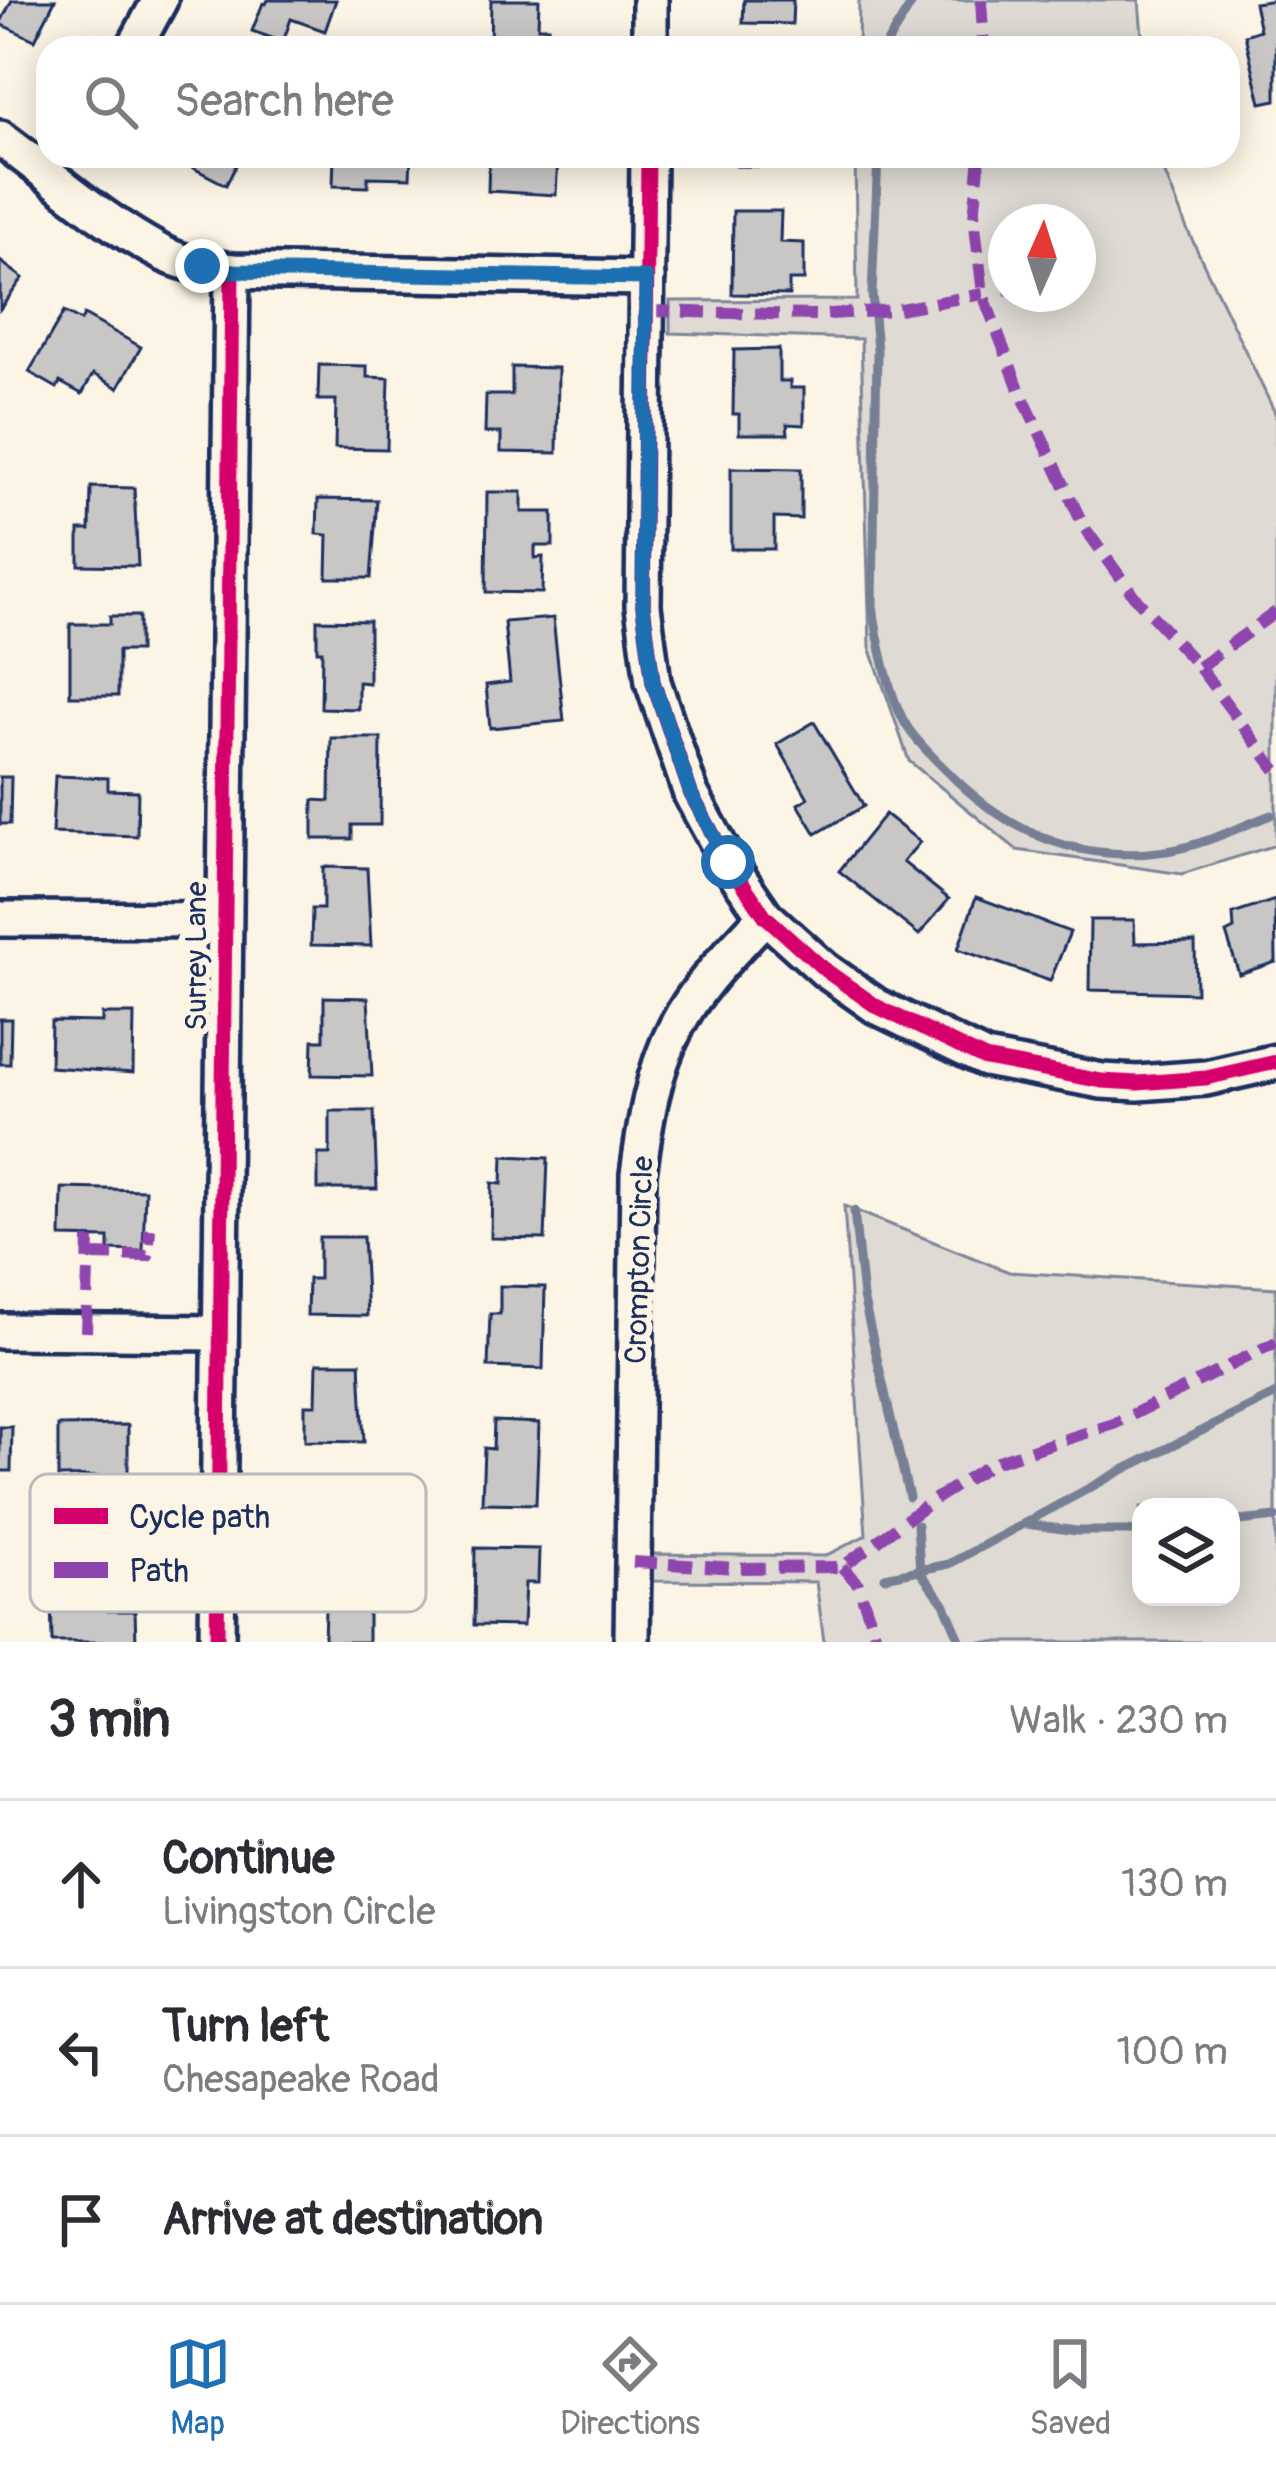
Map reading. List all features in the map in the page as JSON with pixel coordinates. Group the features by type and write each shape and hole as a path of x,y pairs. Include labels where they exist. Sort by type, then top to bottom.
{"street":[{"path":"140,36 160,0"},
{"path":"650,0 650,36"},
{"path":"0,138 36,155"},
{"path":"62,168 161,253 232,271 646,278"},
{"path":"648,168 643,606 653,682 691,794 728,862 765,916 825,970 876,1006 985,1059 1102,1081 1138,1083 1206,1078 1276,1062"},
{"name":"Surrey Lane","path":"219,1474 232,271"},
{"name":"Crompton Circle","path":"632,1642 638,1174 646,1114 676,1024 707,980 765,916"},
{"path":"0,919 224,920"},
{"path":"0,1331 220,1333"},
{"name":"Surrey Lane","path":"218,1612 218,1642"}],"shaded area":[{"path":"859,0 1139,0 1142,36 858,36"},
{"path":"855,168 1163,168 1276,415 1276,845 1182,874 1017,850 909,761 870,647 861,339 670,333 670,301 857,300"},
{"path":"844,1206 1009,1272 1276,1288 1276,1642 824,1642 816,1582 652,1581 652,1554 825,1556 866,1535"}],"building":[{"path":"12,0 55,0 35,40 0,24"},
{"path":"268,0 336,0 325,31 291,19 285,36 252,31"},
{"path":"491,0 539,0 538,27 548,27 548,36 490,36"},
{"path":"744,0 793,0 792,24 743,23"},
{"path":"1276,0 1276,100 1261,103 1245,35 1260,30 1254,3"},
{"path":"193,168 235,168 226,185"},
{"path":"334,168 410,168 410,178 368,177 368,187 333,186"},
{"path":"489,168 557,168 556,195 488,191"},
{"path":"733,211 781,211 780,242 804,243 804,280 789,280 789,295 732,294"},
{"path":"0,261 23,278 0,309"},
{"path":"64,312 81,321 84,315 141,347 118,388 93,374 82,394 60,382 57,388 29,372"},
{"path":"779,349 779,381 790,381 790,388 804,388 804,425 787,424 788,434 739,434 739,414 733,414 734,350"},
{"path":"319,365 367,366 367,377 389,378 387,449 335,448 336,400 318,400"},
{"path":"512,367 558,368 557,453 501,452 501,433 485,433 486,395 512,395"},
{"path":"731,468 801,469 801,519 774,518 774,549 731,549"},
{"path":"91,487 134,488 138,566 79,565 79,530 90,530"},
{"path":"487,492 522,492 522,512 553,512 553,546 535,546 535,558 543,557 542,593 486,592"},
{"path":"318,499 377,500 371,578 327,578 328,535 317,534"},
{"path":"110,616 139,616 139,651 118,651 118,696 70,696 70,624 110,624"},
{"path":"553,618 564,721 490,728 486,685 510,682 504,622"},
{"path":"317,620 369,621 369,683 358,682 358,709 321,708"},
{"path":"814,722 864,806 816,834 798,804 808,798 777,744"},
{"path":"331,738 381,738 380,825 352,825 352,839 313,839 313,800 330,801"},
{"path":"55,776 108,778 108,790 138,791 137,836 52,833"},
{"path":"0,777 11,777 10,824 0,824"},
{"path":"885,814 920,842 903,862 949,899 919,935 839,871"},
{"path":"323,867 367,868 371,946 311,945 312,909 323,909"},
{"path":"976,897 1070,932 1050,981 958,949"},
{"path":"1275,900 1276,962 1239,974 1226,933 1234,929 1233,914"},
{"path":"1090,920 1134,920 1135,943 1195,942 1196,993 1089,990"},
{"path":"324,997 368,998 372,1076 312,1075 313,1040 324,1040"},
{"path":"102,1014 134,1014 133,1073 50,1067 51,1021 102,1022"},
{"path":"0,1019 11,1019 10,1064 0,1064"},
{"path":"330,1111 374,1111 377,1189 318,1189 318,1154 330,1154"},
{"path":"503,1156 548,1158 545,1239 491,1238 492,1183 502,1184"},
{"path":"62,1188 145,1190 143,1251 109,1250 109,1238 61,1237"},
{"path":"319,1237 363,1237 367,1316 307,1315 308,1279 319,1279"},
{"path":"500,1286 545,1287 543,1369 488,1367 490,1314 500,1314"},
{"path":"317,1363 360,1363 364,1442 305,1441 305,1405 316,1405"},
{"path":"494,1421 539,1423 536,1504 482,1503 484,1448 493,1449"},
{"path":"128,1425 128,1474 58,1474 58,1426"},
{"path":"0,1427 12,1427 11,1471 0,1471"},
{"path":"475,1548 539,1549 538,1583 525,1583 523,1626 474,1625"},
{"path":"51,1612 135,1612 136,1642 52,1642"},
{"path":"325,1612 368,1612 368,1642 324,1642"}],"waterway":[{"path":"892,36 914,0"},
{"path":"877,168 872,294 877,350 873,605 890,686 908,728 945,769 993,810 1018,826 1073,847 1103,853 1167,851 1271,815"},
{"path":"854,1211 863,1297 909,1497"},
{"path":"885,1577 949,1564 1276,1394"},
{"path":"1240,1521 1276,1517"},
{"path":"1026,1524 1077,1531 1132,1531"},
{"path":"917,1525 920,1572 944,1603 961,1642"}],"marked path":[{"path":"981,0 983,36"},
{"path":"979,168 974,217 983,294 1019,389 1084,527 1276,770"},
{"path":"647,311 815,315 894,310 983,294"},
{"path":"1199,667 1276,612"},
{"path":"89,1255 148,1256 150,1229"},
{"path":"86,1332 89,1238"},
{"path":"633,1562 842,1567 994,1462 1114,1424 1276,1342"},
{"path":"842,1567 858,1584 878,1642"}],"cycle path":[{"path":"648,168 643,606 653,682 691,794 728,862 765,916 825,970 876,1006 985,1059 1102,1081 1138,1083 1206,1078 1276,1062"},
{"path":"219,1474 232,271"},
{"path":"217,1612 217,1642"}],"route":[{"path":"202,266 232,271 646,278 643,606 653,682 691,794 728,862"}]}
